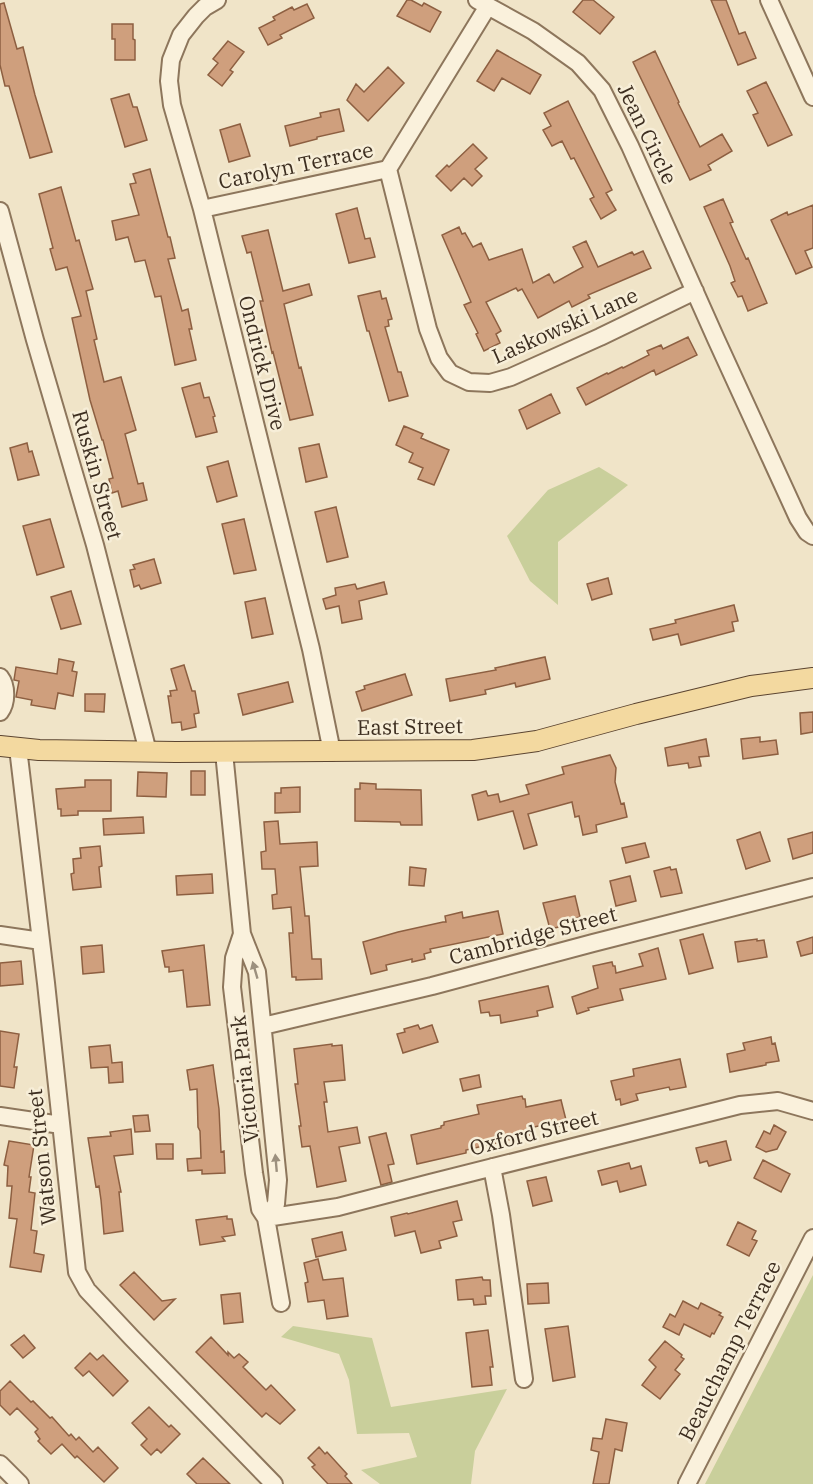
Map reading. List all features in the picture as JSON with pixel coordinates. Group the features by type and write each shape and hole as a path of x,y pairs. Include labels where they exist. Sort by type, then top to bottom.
{"main road":[{"name":"East Street","path":"9,747 39,750 148,752 473,750 537,741 751,686 813,678"}],"street":[{"name":"Ondrick Drive","path":"217,0 205,7 182,34 171,60 169,81 172,105 202,209 311,650 332,752"},
{"path":"769,0 813,97"},
{"name":"Carolyn Terrace","path":"202,209 388,170 483,3"},
{"name":"Jean Circle","path":"483,3 533,31 578,63 602,90 640,167 798,518 807,532 813,536"},
{"name":"Laskowski Lane","path":"388,170 428,329 439,358 450,373 469,382 490,383 511,377 600,338 695,291"},
{"name":"Ruskin Street","path":"0,211 94,545 148,752"},
{"path":"0,677 4,683 4,707 0,712"},
{"name":"Watson Street","path":"9,747 41,940 77,1272 87,1290 131,1338 274,1484"},
{"name":"Victoria Park","path":"224,752 242,934 257,972 278,1180 276,1204 266,1218"},
{"name":"Cambridge Street","path":"263,1026 432,986 813,887"},
{"name":"Victoria Park","path":"242,934 234,958 232,987 254,1173 260,1209 266,1218 281,1303"},
{"path":"0,936 41,940"},
{"name":"Oxford Street","path":"266,1218 338,1207 740,1106 778,1101 813,1111"},
{"path":"0,1116 61,1125"},
{"path":"492,1167 524,1379"},
{"name":"Beauchamp Terrace","path":"687,1484 813,1238"},
{"path":"0,1464 20,1484"}],"green space":[{"path":"599,467 628,485 558,542 558,605 530,581 507,536 548,490"},
{"path":"813,1275 813,1484 705,1484"},
{"path":"293,1326 372,1338 391,1407 507,1389 475,1451 471,1484 380,1484 361,1470 417,1457 409,1433 357,1434 349,1380 339,1354 281,1337"}],"building":[{"path":"407,0 422,6 424,3 441,12 430,32 397,16"},
{"path":"583,0 593,0 614,17 600,34 573,12"},
{"path":"711,0 726,0 739,34 745,32 756,58 738,65"},
{"path":"4,3 17,49 23,47 52,152 30,158 9,86 5,86 0,65 0,4"},
{"path":"307,4 314,18 280,35 282,38 268,45 259,28 275,20 273,17 292,7 294,10"},
{"path":"112,24 133,24 135,60 115,60"},
{"path":"228,41 244,52 230,70 233,72 222,86 208,75 218,63 213,59"},
{"path":"497,50 541,75 530,94 502,78 494,91 477,81"},
{"path":"655,51 700,147 722,134 732,151 708,165 711,170 690,180 633,62"},
{"path":"388,67 404,83 368,121 347,100 356,84 364,92"},
{"path":"766,82 792,135 768,146 753,115 758,113 747,91"},
{"path":"129,94 133,107 137,107 147,140 125,147 111,99"},
{"path":"568,101 612,190 606,193 616,210 601,219 590,199 594,197 574,158 571,159 562,141 552,146 543,130 551,126 544,113"},
{"path":"339,109 344,131 290,146 285,126 321,117 320,113"},
{"path":"240,124 250,156 229,162 220,130"},
{"path":"473,144 487,158 475,169 482,176 472,186 464,178 451,191 436,176"},
{"path":"150,169 175,258 168,259 182,311 188,309 192,329 189,329 196,360 175,365 161,296 155,297 145,260 135,262 128,237 116,240 112,221 139,215 130,184 136,183 133,174"},
{"path":"61,187 76,241 79,240 93,289 86,291 104,382 121,377 136,430 125,434 138,484 143,483 147,500 122,507 118,491 112,493 109,479 113,478 90,400 72,318 81,316 67,267 56,270 50,249 53,248 39,194"},
{"path":"723,199 733,222 730,223 767,303 748,311 742,296 738,297 731,283 735,281 730,266 704,207"},
{"path":"813,205 813,248 805,251 812,267 796,274 771,220 787,212 788,215"},
{"path":"357,208 365,239 370,238 375,257 349,263 336,214"},
{"path":"459,227 473,247 481,243 489,260 522,249 533,283 549,274 554,283 583,267 573,247 586,241 598,267 632,252 634,255 643,251 651,268 588,295 590,298 572,307 569,301 538,318 522,289 518,291 516,288 486,302 501,331 496,334 500,343 484,351 464,305 471,302 442,235"},
{"path":"268,230 283,291 309,284 312,295 284,304 313,415 290,420 272,353 251,252 247,253 242,236"},
{"path":"380,291 382,299 386,298 392,319 388,320 389,326 385,327 398,372 401,372 408,396 389,401 358,296"},
{"path":"688,337 697,355 656,375 654,370 586,405 577,388 649,355 647,351 661,345 663,349"},
{"path":"200,383 204,398 209,397 217,432 196,437 182,388"},
{"path":"551,394 560,413 527,429 519,410"},
{"path":"404,426 423,434 421,438 449,450 434,485 418,479 423,468 409,462 413,453 396,445"},
{"path":"27,443 29,452 32,451 39,475 18,480 10,448"},
{"path":"319,444 327,477 306,482 299,448"},
{"path":"228,461 237,496 217,502 207,467"},
{"path":"336,507 348,557 327,562 315,512"},
{"path":"50,519 64,567 37,575 23,526"},
{"path":"244,519 256,570 234,574 222,524"},
{"path":"154,559 161,583 141,589 139,585 134,587 130,570 135,569 133,565"},
{"path":"608,578 612,594 592,600 587,584"},
{"path":"384,582 387,594 359,601 362,619 342,623 339,606 326,609 323,599 336,595 335,588 355,584 357,589"},
{"path":"71,591 81,624 61,629 51,597"},
{"path":"265,598 273,634 252,638 245,602"},
{"path":"734,605 738,621 732,622 734,631 681,645 678,634 653,640 650,629"},
{"path":"545,657 550,679 516,687 515,683 485,690 486,694 450,701 446,679 496,670 495,668"},
{"path":"59,659 74,662 72,671 77,672 73,696 58,693 55,709 31,705 32,700 16,697 19,681 14,680 16,667 57,674"},
{"path":"184,665 192,691 195,691 199,713 194,714 196,727 182,730 181,722 172,723 168,696 171,696 170,691 177,690 171,669"},
{"path":"405,674 412,695 362,711 356,692 365,689 364,686"},
{"path":"288,682 293,702 243,715 238,694"},
{"path":"85,694 105,694 104,712 85,711"},
{"path":"813,712 813,732 801,734 800,713"},
{"path":"760,737 760,742 776,740 778,754 743,759 741,739"},
{"path":"706,739 709,756 699,757 701,766 689,768 688,763 668,766 665,748"},
{"path":"610,755 616,768 615,782 621,804 624,803 627,817 596,825 597,832 583,835 579,816 575,817 572,802 528,814 537,845 524,849 513,811 478,820 472,795 486,791 488,796 498,794 500,802 529,794 526,785 564,774 562,767"},
{"path":"191,771 205,771 205,795 191,795"},
{"path":"138,772 167,773 166,797 137,796"},
{"path":"85,780 111,780 111,811 78,811 78,815 61,816 56,789 85,787"},
{"path":"360,783 376,784 376,789 421,790 422,825 355,821 355,789 360,789"},
{"path":"300,787 300,812 275,813 275,793 281,793 281,788"},
{"path":"143,817 144,833 104,835 103,819"},
{"path":"278,821 280,844 317,842 318,866 300,867 305,916 309,916 312,959 321,959 322,979 296,980 296,977 292,977 289,933 293,933 291,907 273,909 272,895 277,894 275,869 262,869 261,852 266,851 264,822"},
{"path":"760,832 770,861 746,869 737,840"},
{"path":"813,832 813,853 793,859 788,839"},
{"path":"645,843 649,857 626,863 622,848"},
{"path":"100,846 101,887 73,890 71,874 74,873 73,859 81,858 80,848"},
{"path":"410,867 426,869 424,886 409,885"},
{"path":"670,867 671,870 676,869 682,893 661,897 654,871"},
{"path":"212,874 213,893 177,895 176,876"},
{"path":"630,876 636,901 616,906 610,881"},
{"path":"575,896 580,917 571,919 572,924 550,929 543,903"},
{"path":"498,911 503,934 430,949 431,952 424,954 425,959 412,962 412,959 386,965 387,970 371,974 363,942 446,922 445,916 462,912 463,918"},
{"path":"703,934 713,968 689,974 680,940"},
{"path":"813,937 813,953 801,956 797,942"},
{"path":"757,939 757,941 764,940 767,957 738,962 735,942"},
{"path":"102,945 104,972 83,974 81,947"},
{"path":"204,945 210,1005 187,1007 183,970 169,972 169,967 165,967 162,951"},
{"path":"658,948 666,979 620,989 623,1000 588,1008 589,1010 577,1014 572,997 598,988 593,966 612,962 616,973 643,966 639,954"},
{"path":"21,961 23,984 0,986 0,963"},
{"path":"548,986 553,1007 537,1011 538,1016 501,1023 500,1015 490,1016 489,1012 481,1013 479,1001"},
{"path":"418,1025 420,1029 432,1025 438,1042 403,1053 397,1034 405,1032 404,1029"},
{"path":"0,1031 19,1034 14,1067 17,1067 14,1088 0,1086"},
{"path":"771,1037 772,1044 775,1043 779,1061 730,1072 727,1054 745,1050 743,1043"},
{"path":"332,1044 332,1046 342,1045 345,1080 324,1082 328,1132 357,1127 360,1143 339,1147 346,1181 317,1187 310,1146 302,1147 295,1084 298,1084 294,1049"},
{"path":"110,1045 112,1063 122,1062 123,1082 109,1083 108,1067 91,1068 89,1047"},
{"path":"680,1059 686,1087 670,1090 669,1087 636,1094 638,1100 621,1105 620,1099 616,1100 611,1081 634,1076 633,1069"},
{"path":"213,1065 225,1173 202,1174 202,1170 188,1171 187,1159 201,1158 197,1089 190,1090 187,1070"},
{"path":"479,1075 481,1087 463,1091 460,1079"},
{"path":"522,1096 526,1107 561,1100 567,1124 554,1127 553,1123 529,1128 530,1135 417,1164 411,1135 441,1128 444,1122 479,1114 477,1105"},
{"path":"148,1115 150,1131 135,1132 133,1116"},
{"path":"774,1125 786,1132 777,1149 766,1152 756,1147 764,1131 770,1134"},
{"path":"131,1129 133,1154 114,1156 121,1192 119,1192 123,1231 104,1234 99,1186 96,1187 88,1138 111,1136 110,1132"},
{"path":"386,1133 394,1164 388,1165 392,1182 381,1185 369,1137"},
{"path":"9,1141 34,1145 29,1177 31,1177 29,1192 35,1193 31,1230 37,1231 34,1253 44,1255 41,1272 10,1267 17,1219 9,1218 12,1186 7,1186 8,1166 4,1165"},
{"path":"726,1141 731,1160 709,1166 707,1161 700,1163 696,1148"},
{"path":"156,1144 173,1144 173,1159 157,1159"},
{"path":"763,1160 790,1174 781,1192 754,1178"},
{"path":"629,1163 631,1169 641,1166 646,1185 620,1192 617,1181 602,1185 598,1171"},
{"path":"546,1177 552,1201 533,1206 527,1181"},
{"path":"457,1201 462,1220 453,1222 457,1236 439,1241 441,1248 421,1253 415,1231 395,1236 391,1217"},
{"path":"227,1216 227,1219 232,1219 235,1235 222,1237 225,1241 200,1245 196,1220"},
{"path":"738,1222 756,1231 752,1239 757,1241 749,1256 727,1245"},
{"path":"342,1232 346,1250 316,1257 312,1239"},
{"path":"318,1259 323,1280 343,1278 348,1316 327,1319 324,1300 308,1302 305,1283 308,1282 304,1263"},
{"path":"134,1272 162,1301 175,1299 154,1320 120,1285"},
{"path":"482,1277 483,1280 490,1280 491,1296 485,1296 486,1304 474,1305 473,1299 458,1300 456,1280"},
{"path":"548,1283 549,1303 528,1304 527,1284"},
{"path":"240,1293 243,1322 224,1324 221,1295"},
{"path":"683,1301 698,1309 701,1303 721,1313 719,1315 723,1317 714,1334 712,1333 710,1337 684,1324 679,1335 663,1327 670,1314 675,1317"},
{"path":"568,1326 575,1377 553,1381 545,1329"},
{"path":"488,1330 493,1367 490,1367 492,1385 472,1387 466,1333"},
{"path":"24,1335 35,1348 23,1358 11,1345"},
{"path":"211,1337 228,1355 228,1352 234,1358 239,1354 248,1362 243,1367 266,1390 271,1385 295,1410 280,1424 266,1413 262,1417 196,1352"},
{"path":"665,1341 684,1359 675,1370 680,1374 660,1399 642,1385 656,1367 649,1360"},
{"path":"90,1353 97,1360 103,1355 128,1381 113,1396 89,1371 83,1376 75,1368"},
{"path":"10,1381 31,1402 33,1401 50,1418 52,1417 69,1436 71,1434 76,1440 79,1437 93,1452 98,1447 118,1468 104,1482 62,1444 51,1454 38,1441 40,1439 35,1432 38,1429 17,1408 10,1415 0,1405 0,1391"},
{"path":"149,1407 169,1427 171,1425 180,1434 161,1453 157,1449 151,1455 141,1445 147,1439 132,1423"},
{"path":"606,1419 627,1423 622,1451 615,1449 609,1484 593,1484 599,1452 591,1450 593,1438 602,1439"},
{"path":"319,1447 325,1454 327,1452 347,1474 345,1476 352,1484 328,1484 312,1467 315,1465 308,1458"},
{"path":"203,1458 230,1484 197,1484 187,1474"}]}
